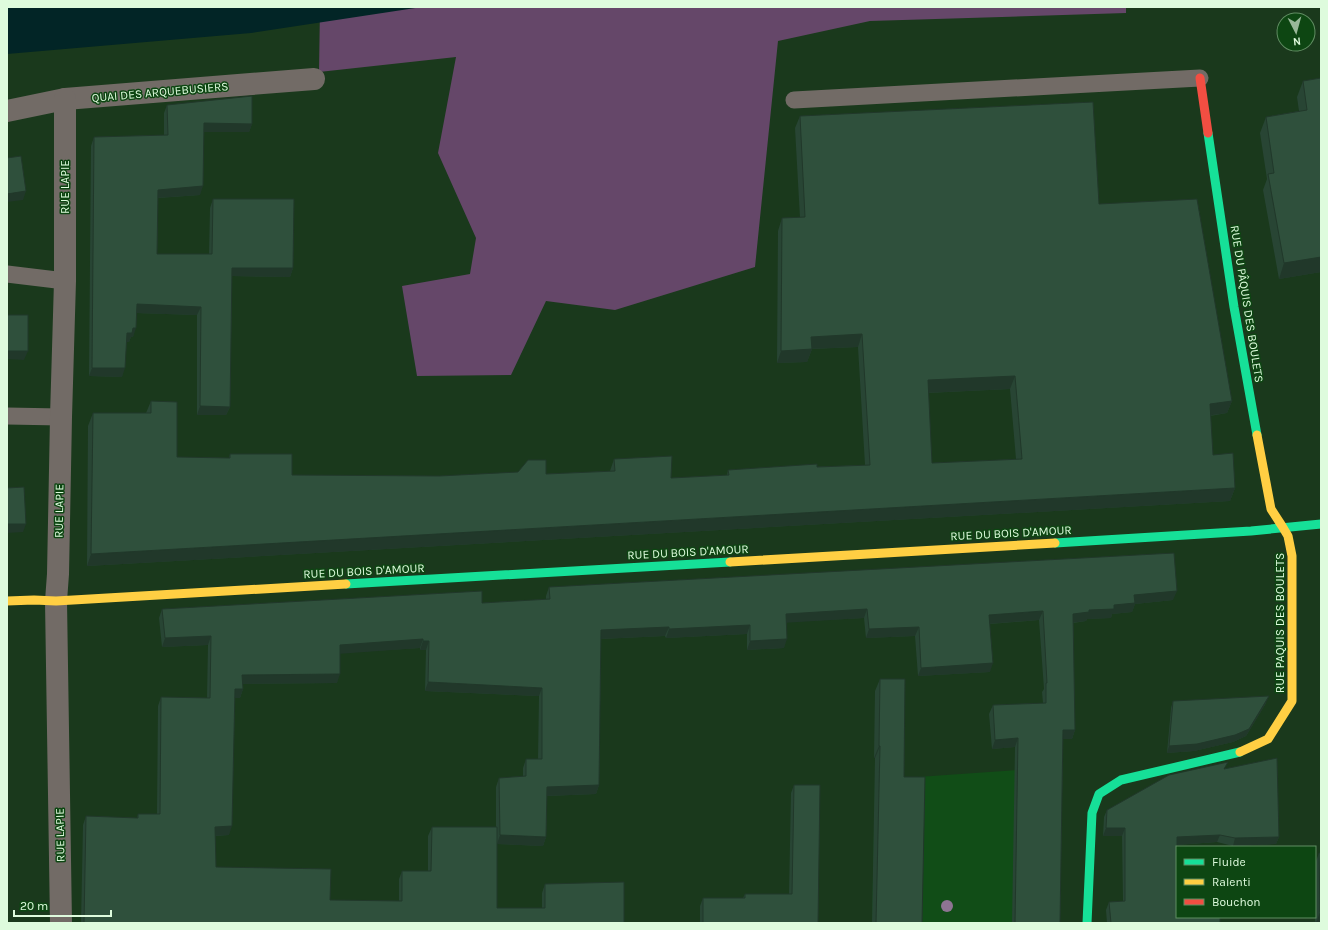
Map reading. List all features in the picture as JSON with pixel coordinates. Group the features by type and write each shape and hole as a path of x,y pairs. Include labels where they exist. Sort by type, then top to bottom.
{"street":[{"name":"RUE DU PÂQUIS DES BOULETS","path":"1200,78 1234,307 1269,501 1271,509 1285,528"},
{"name":"QUAI DES ARQUEBUSIERS","path":"7,111 65,99 314,79"},
{"name":"RUE LAPIE","path":"61,923 56,601 58,574 65,281 65,99"},
{"name":"RUE DU BOIS D'AMOUR","path":"7,601 56,601 1243,532 1321,524"},
{"name":"RUE PAQUIS DES BOULETS","path":"1087,923 1092,813 1099,794 1121,780 1237,754 1268,739 1292,701 1292,556 1291,544 1285,528"}],"lane":[{"path":"794,100 1200,78"},
{"path":"7,274 65,281"},
{"path":"7,416 61,417"}],"shaded area":[{"path":"320,7 1126,7 1126,13 870,21 778,41 755,267 615,310 546,301 511,375 417,376 402,286 470,274 476,238 438,153 456,57 319,72"},
{"path":"1059,767 1057,923 872,923 875,780"}],"water":[{"path":"7,7 422,7 251,33 7,54"}],"building":[{"path":"1321,78 1321,257 1284,263 1268,174 1274,173 1266,117 1307,110 1303,81"},
{"path":"252,96 252,124 204,123 203,186 158,190 157,254 212,254 213,199 294,199 293,268 232,268 230,407 200,406 201,307 137,304 136,328 133,328 132,333 127,333 125,368 92,368 94,137 168,135 167,105"},
{"path":"1093,102 1099,204 1197,199 1232,401 1210,404 1213,455 1233,453 1235,488 91,554 93,413 151,413 151,401 177,402 177,457 230,458 230,454 292,454 292,475 439,476 518,472 528,460 546,460 546,474 615,471 614,459 672,456 671,478 729,475 728,470 817,464 817,467 870,465 862,334 811,337 812,349 781,351 782,218 805,217 800,116","holes":["1015,376 1022,459 932,463 928,380"]},
{"path":"21,156 26,191 7,194 7,158"},
{"path":"7,315 28,315 28,351 7,351"},
{"path":"24,487 26,524 7,524 7,488"},
{"path":"1174,553 1177,591 1134,595 1135,603 1114,605 1114,609 1089,610 1089,612 1073,614 1075,730 1063,730 1060,923 1015,923 1018,738 995,740 993,705 1046,703 1047,683 1043,611 989,615 993,663 921,668 919,627 869,629 867,609 786,614 787,639 750,641 750,625 669,629 669,627 601,630 599,785 547,787 546,837 500,835 499,778 526,776 526,759 542,759 542,688 428,682 429,641 423,641 423,639 340,645 340,674 242,675 243,689 235,689 232,826 215,827 216,867 331,869 330,900 402,901 402,871 431,871 432,827 497,827 497,908 545,908 545,884 624,882 624,923 84,923 86,816 138,818 138,814 160,814 161,697 210,698 211,636 165,638 162,609 482,591 482,603 550,599 549,587"},
{"path":"880,679 905,679 904,777 925,777 922,923 876,923"},
{"path":"1269,696 1249,729 1235,735 1197,744 1169,746 1173,701"},
{"path":"1277,758 1279,837 1235,838 1220,835 1177,837 1176,918 1220,918 1220,923 1111,923 1109,902 1125,901 1125,828 1106,828 1107,810 1169,775 1228,762 1224,769"},
{"path":"794,785 820,785 818,923 703,923 703,898 745,898 745,894 792,894"},
{"path":"1319,853 1321,853 1321,912 1320,912"},
{"path":"1318,922 1318,923 1220,923"}],"traffic: fast":[{"path":"1208,133 1234,307 1257,435"},
{"path":"1055,543 1251,531 1321,524"},
{"path":"346,584 730,562"},
{"path":"1087,923 1092,813 1099,794 1121,780 1240,752"}],"traffic: slow":[{"path":"1240,752 1268,739 1292,701 1292,556 1288,536 1271,509 1257,435"},
{"path":"730,562 1055,543"},
{"path":"7,601 56,601 346,584"}],"traffic: jam":[{"path":"1200,78 1208,133"}]}
